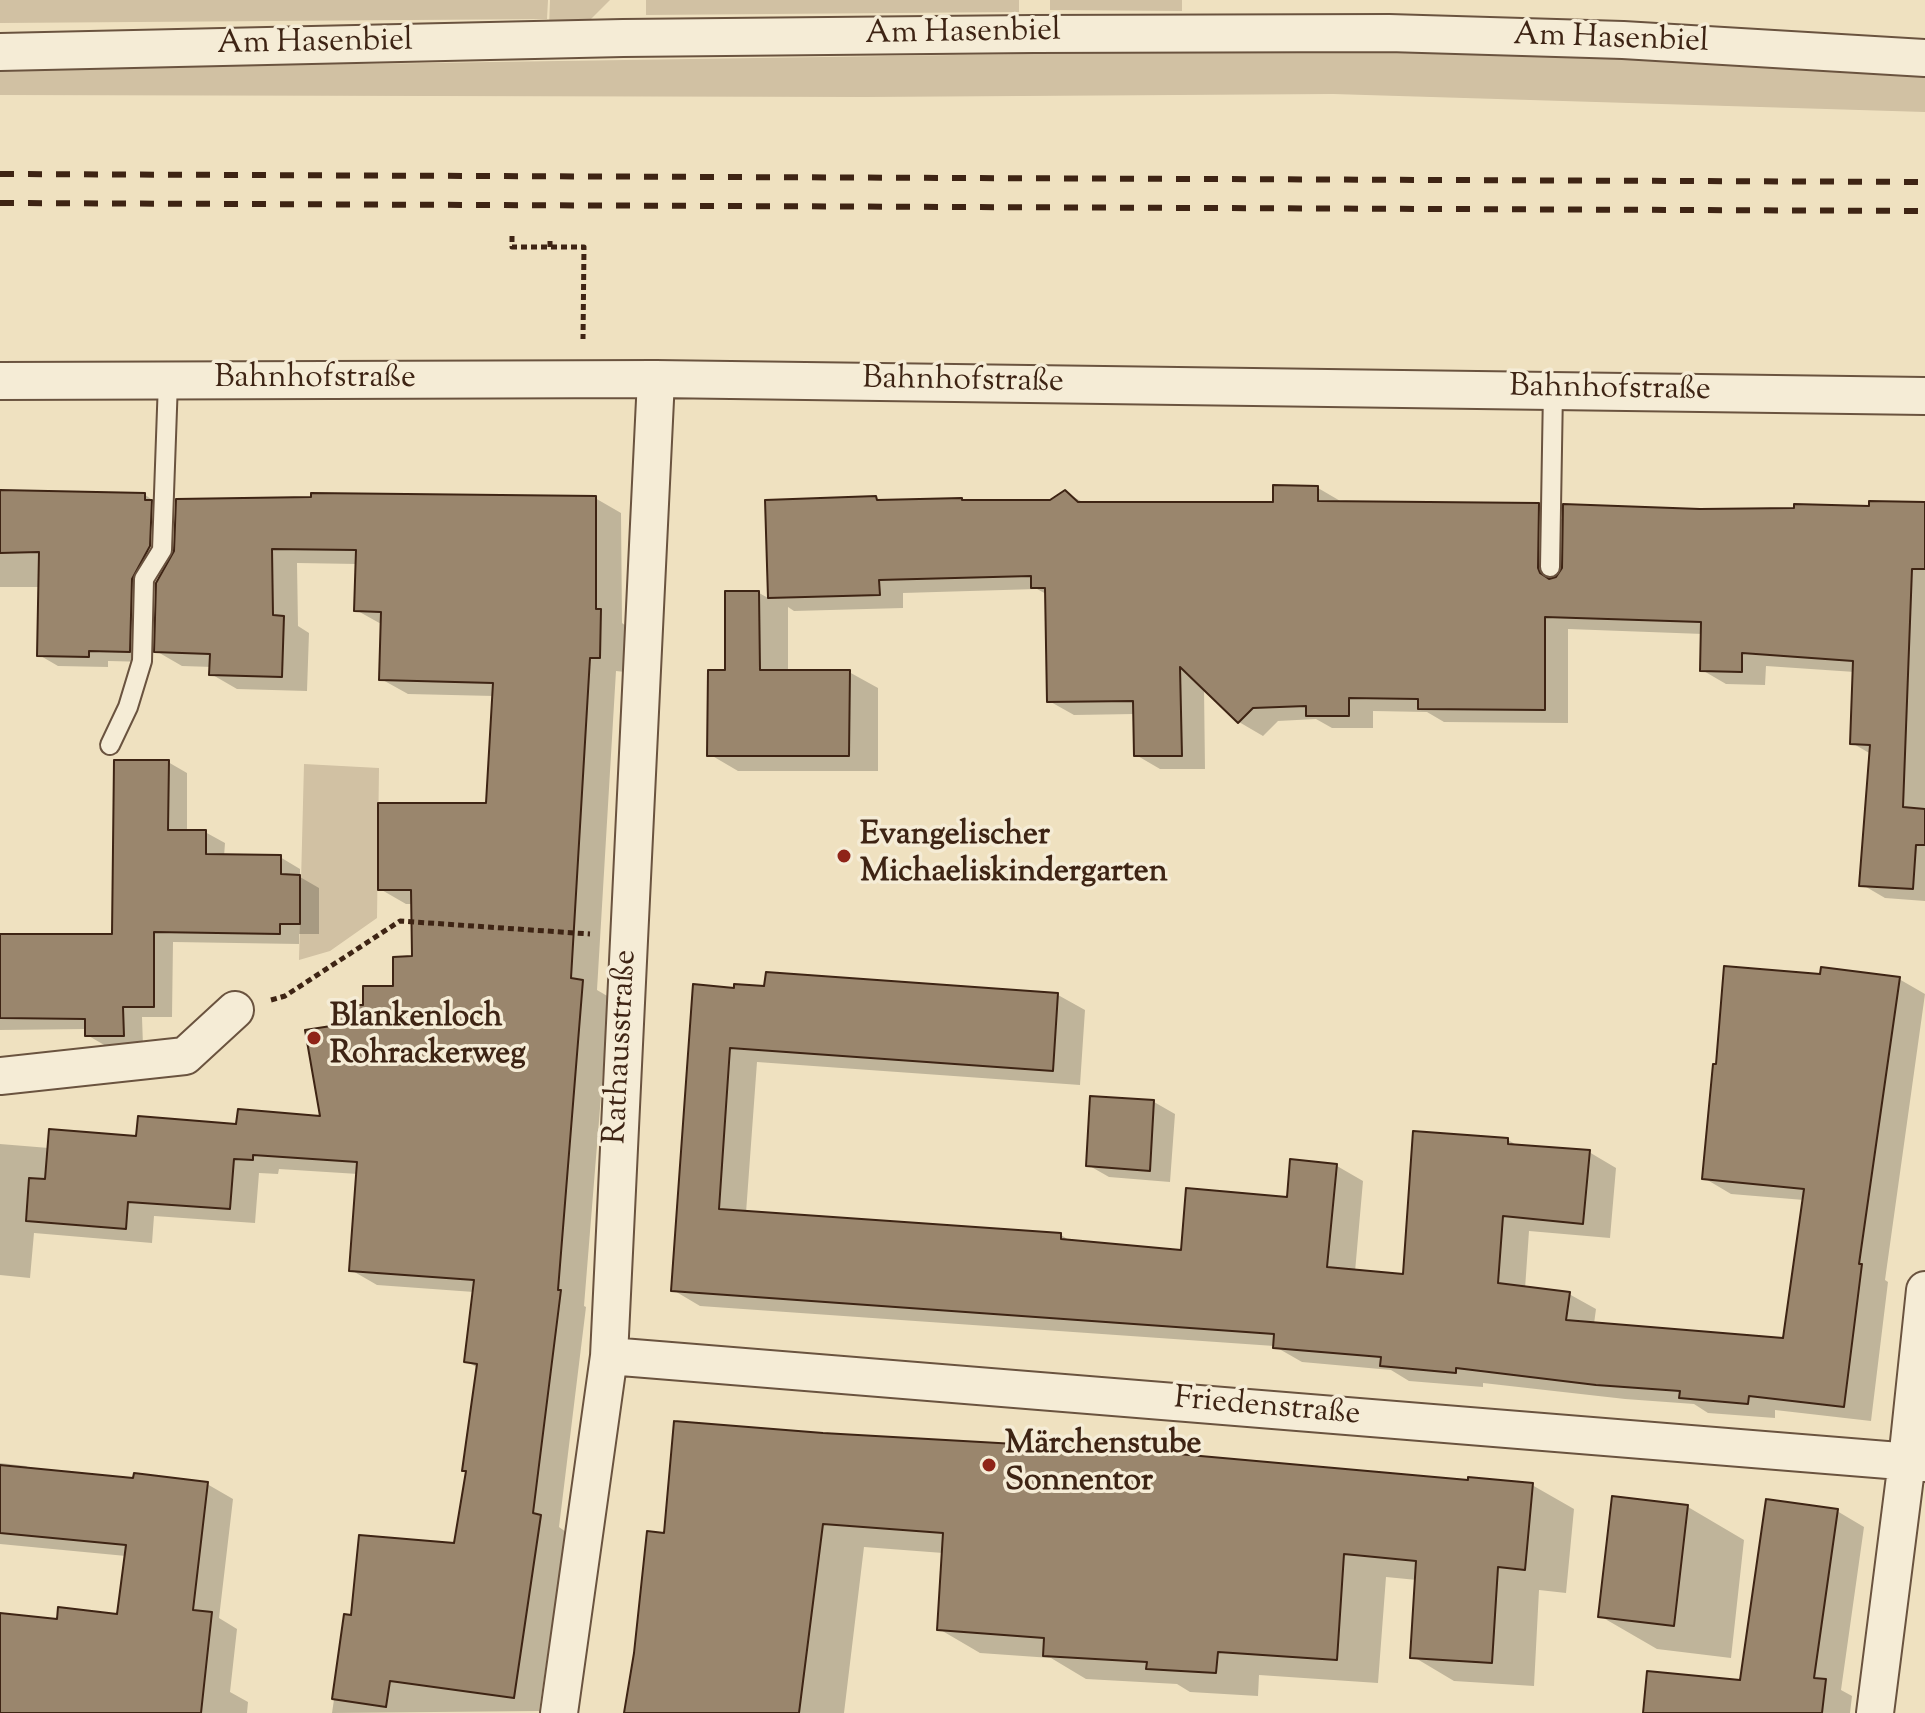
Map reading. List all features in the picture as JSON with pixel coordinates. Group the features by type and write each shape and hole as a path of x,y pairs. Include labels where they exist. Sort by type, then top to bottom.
{"street":[{"name":"Am Hasenbiel","path":"0,52 623,38 1389,33 1623,40 1925,58"},
{"name":"Bahnhofstraße","path":"0,381 656,379 1925,396"},
{"name":"Rathausstraße","path":"559,1713 609,1356 656,379"},
{"path":"0,1076 185,1056 235,1010"},
{"path":"1875,1713 1916,1462 1925,1290"},
{"name":"Friedenstraße","path":"609,1356 1916,1462"}],"lane":[{"path":"110,745 128,707 142,661 144,579 162,550 168,381"},
{"path":"1550,567 1553,390"}],"path":[{"path":"512,236 512,247 584,247 583,380"},
{"path":"550,237 550,247"},
{"path":"235,1010 285,996 400,921 628,937"}],"shaded area":[{"path":"0,0 548,0 547,19 0,23"},
{"path":"550,0 610,0 581,29 549,28"},
{"path":"646,0 1019,0 1019,12 646,15"},
{"path":"1050,0 1182,0 1182,11 1050,10"},
{"path":"1222,51 1434,51 1602,56 1925,77 1925,112 1333,94 865,97 0,95 0,66 360,64"},
{"path":"304,764 379,768 377,918 330,951 299,960"}],"building":[{"path":"1273,485 1318,486 1318,501 1539,503 1538,568 1549,579 1556,577 1562,568 1563,504 1700,509 1794,508 1794,504 1869,506 1869,501 1925,502 1925,569 1912,569 1903,807 1925,809 1925,845 1916,845 1913,889 1859,886 1870,745 1850,744 1853,661 1742,653 1742,672 1700,671 1701,622 1545,617 1545,710 1418,709 1418,699 1349,698 1349,716 1306,716 1306,706 1253,708 1238,723 1180,667 1182,756 1134,756 1133,701 1047,702 1045,588 1031,588 1031,576 879,580 880,595 768,598 765,500 876,496 877,500 1050,500 1065,490 1078,502 1273,502"},
{"path":"0,490 145,493 145,500 152,500 150,546 132,579 130,652 89,651 89,657 37,656 39,552 0,553"},
{"path":"311,493 596,496 596,609 601,609 600,658 590,658 571,978 583,980 558,1290 561,1290 533,1513 541,1515 514,1698 390,1681 386,1707 332,1699 344,1614 351,1615 359,1535 454,1543 466,1471 462,1471 477,1364 464,1362 474,1280 349,1271 357,1162 253,1155 253,1160 234,1159 230,1209 128,1202 126,1229 26,1221 29,1178 45,1179 49,1129 136,1136 138,1116 236,1124 238,1109 320,1116 305,1030 331,1026 331,1005 363,1005 363,986 393,986 393,957 412,956 411,890 378,890 378,803 486,803 493,683 379,680 381,612 354,611 356,550 272,549 273,615 284,616 282,677 209,675 210,654 154,652 156,583 174,551 176,499 311,497"},
{"path":"725,591 759,591 760,670 850,670 849,756 707,756 708,670 725,670"},
{"path":"114,760 169,760 168,830 206,830 206,854 281,855 281,874 300,875 300,924 280,924 280,934 154,932 154,1007 123,1007 124,1036 85,1036 85,1019 0,1018 0,934 112,934"},
{"path":"1724,966 1820,974 1821,967 1900,977 1859,1264 1862,1264 1844,1407 1749,1396 1748,1404 1679,1398 1680,1391 1596,1385 1456,1368 1456,1373 1380,1366 1381,1357 1273,1348 1274,1334 671,1291 693,984 734,988 734,984 764,986 766,972 1058,993 1053,1071 730,1048 719,1209 1061,1233 1061,1239 1181,1250 1186,1188 1287,1197 1290,1159 1337,1164 1327,1267 1403,1274 1413,1131 1508,1138 1508,1144 1590,1150 1583,1224 1503,1216 1498,1283 1570,1292 1566,1320 1783,1338 1804,1189 1702,1179"},
{"path":"1090,1096 1154,1100 1150,1171 1086,1166"},
{"path":"674,1421 823,1433 1156,1452 1533,1483 1525,1570 1498,1567 1492,1663 1410,1658 1416,1561 1344,1554 1337,1660 1218,1652 1216,1673 1146,1669 1147,1662 1043,1656 1044,1638 937,1630 943,1533 823,1524 799,1713 624,1713 647,1531 664,1533"},
{"path":"0,1465 133,1478 134,1473 208,1482 193,1610 212,1612 201,1713 0,1713 0,1613 57,1619 58,1607 117,1614 126,1545 0,1533"},
{"path":"1612,1496 1688,1505 1674,1626 1598,1617"},
{"path":"1766,1499 1838,1509 1814,1678 1826,1679 1822,1713 1643,1713 1647,1671 1740,1680"}],"railway":[{"path":"0,174 1925,182"},
{"path":"0,203 1925,211"}],"place":[{"name":"Evangelischer Michaeliskindergarten","path":"844,856"},
{"name":"Blankenloch Rohrackerweg","path":"314,1038"},
{"name":"Märchenstube Sonnentor","path":"989,1465"}]}
